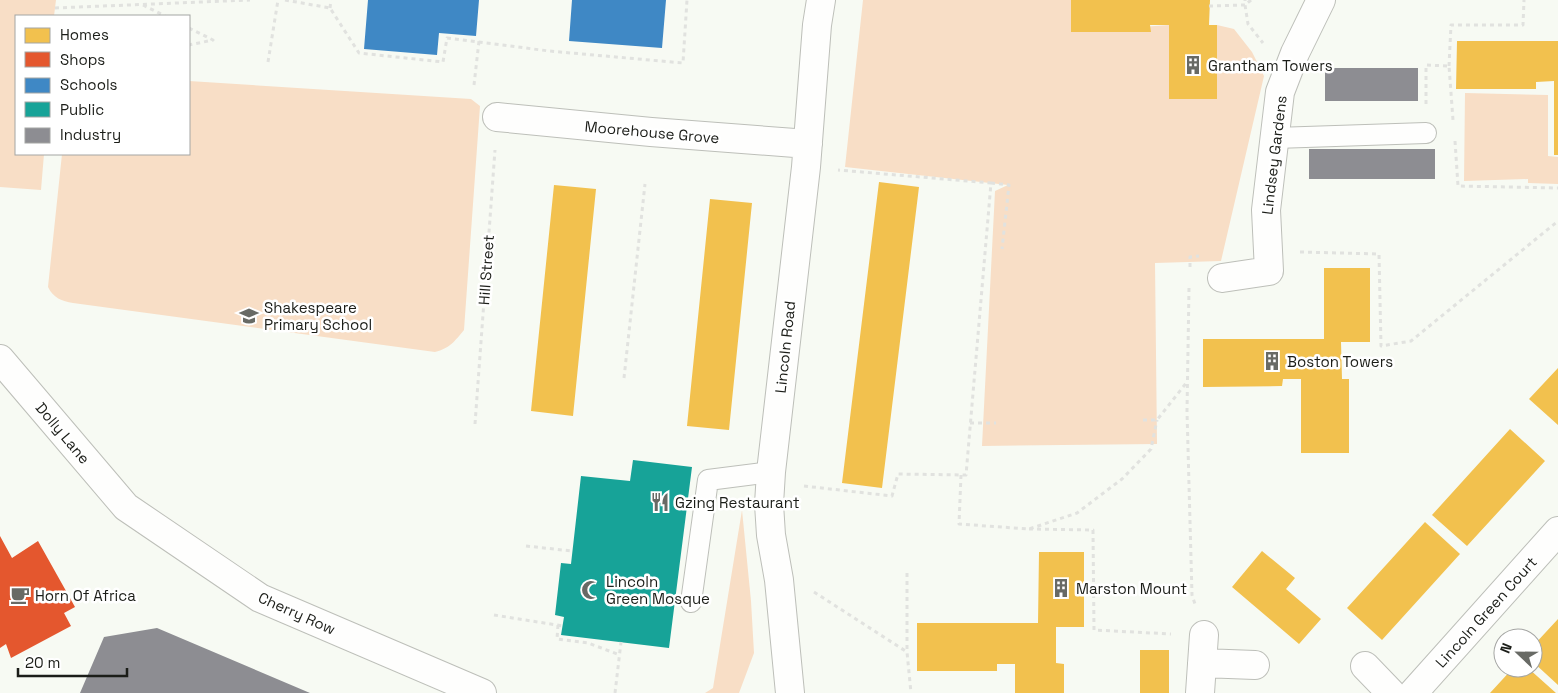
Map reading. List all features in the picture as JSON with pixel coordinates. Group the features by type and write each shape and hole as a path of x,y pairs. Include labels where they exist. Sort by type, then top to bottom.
{"street":[{"name":"Lincoln Road","path":"790,693 779,580 771,535 769,504 808,144 816,25 821,0"},
{"name":"Lindsey Gardens","path":"1222,278 1269,271 1266,210 1280,92 1295,53 1321,0"},
{"name":"Moorehouse Grove","path":"497,117 651,132 808,144"},
{"name":"Dolly Lane","path":"0,359 126,508"},
{"name":"Cherry Row","path":"126,508 260,598 482,693"},
{"name":"Lincoln Green Court","path":"1413,693 1558,531"},
{"path":"1200,693 1204,635"},
{"path":"1202,663 1255,665"},
{"path":"1365,666 1391,693"}],"lane":[{"path":"1275,138 1426,133"},
{"path":"691,602 708,480 771,472"}],"path":[{"path":"55,8 250,0"},
{"path":"268,62 278,0"},
{"path":"285,0 330,8"},
{"path":"331,0 330,8 359,53 443,62 446,38 549,51 683,63 687,0"},
{"path":"1245,0 1248,24 1286,76"},
{"path":"1210,6 1245,5 1251,0"},
{"path":"1454,121 1449,66 1451,25 1523,25 1524,0"},
{"path":"142,4 164,15"},
{"path":"190,28 213,40 190,45"},
{"path":"474,85 479,41"},
{"path":"1426,133 1426,65 1449,66"},
{"name":"Hill Street","path":"476,424 497,117"},
{"path":"1455,140 1458,186 1558,188"},
{"path":"830,169 1009,185 1002,249"},
{"path":"624,378 645,184"},
{"path":"798,485 841,492 892,496 898,474 966,475 991,184"},
{"path":"1267,251 1379,254 1380,346 1411,341 1558,221"},
{"path":"1190,276 1190,257 1200,256"},
{"path":"1190,285 1187,381 1192,595"},
{"path":"1029,529 1077,513 1122,479 1151,449 1157,420 1187,381"},
{"path":"1143,420 1157,420"},
{"path":"970,423 996,423"},
{"path":"961,475 959,524 1029,529 1093,530 1094,630 1204,635"},
{"path":"526,546 572,551"},
{"path":"907,573 907,652 911,693"},
{"path":"806,587 907,652"},
{"path":"494,615 560,626 557,639 588,642 620,655"},
{"path":"615,693 621,642"}],"shaded area":[{"path":"0,0 56,0 54,15 15,15 15,155 44,155 41,190 0,187"},
{"path":"863,0 1071,0 1071,32 1169,25 1169,99 1217,99 1217,25 1234,29 1252,52 1264,76 1221,261 1155,263 1157,444 982,446 995,191 1008,185 845,167"},
{"path":"190,81 471,99 480,106 464,330 444,349 435,352 73,303 55,296 48,287 62,155 190,155"},
{"path":"1465,93 1548,95 1548,156 1558,157 1558,184 1528,183 1528,179 1464,181"},
{"path":"742,510 754,653 739,693 705,693 713,688"}],"building: Homes":[{"name":"Grantham Towers","path":"1071,0 1210,0 1209,25 1217,25 1217,99 1169,99 1169,25 1150,25 1151,32 1071,32"},
{"path":"1457,41 1558,41 1558,155 1554,155 1554,81 1536,82 1536,89 1456,89"},
{"path":"879,182 919,187 882,488 842,483"},
{"path":"554,185 596,189 573,416 531,411"},
{"path":"710,199 752,203 729,430 687,426"},
{"name":"Boston Towers","path":"1324,268 1370,268 1370,342 1341,342 1342,379 1349,379 1349,453 1301,453 1301,379 1283,379 1282,386 1203,387 1203,339 1324,339"},
{"path":"1558,368 1558,425 1529,399"},
{"path":"1510,429 1545,461 1467,546 1432,515"},
{"path":"1425,522 1460,554 1382,640 1347,608"},
{"path":"1262,551 1295,578 1286,589 1321,619 1299,644 1232,587"},
{"name":"Marston Mount","path":"1039,552 1084,552 1084,627 1056,627 1056,663 1064,664 1064,693 1015,693 1015,664 997,664 997,671 917,671 917,623 1038,623"},
{"path":"1558,619 1558,685 1543,671 1543,635"},
{"path":"1140,650 1169,650 1169,693 1140,693"},
{"path":"1504,678 1539,678 1556,693 1490,693"}],"building: Shops":[{"path":"0,536 12,558 38,541 75,607 64,613 71,626 11,658 6,644 0,648"}],"building: Schools":[{"path":"368,0 479,0 476,36 439,33 437,55 364,49"},
{"path":"572,0 666,0 662,48 569,41"}],"building: Public":[{"path":"633,460 692,467 669,648 561,635 564,617 555,615 561,563 571,564 581,476 630,481"}],"building: Industry":[{"path":"1325,68 1418,68 1418,101 1325,101"},
{"path":"1309,149 1435,149 1435,179 1309,179"},
{"path":"157,628 310,693 80,693 104,637"}],"place":[{"name":"Grantham Towers","path":"1193,65"},
{"name":"Shakespeare Primary School","path":"249,316"},
{"name":"Boston Towers","path":"1272,361"},
{"name":"Gzing Restaurant","path":"660,502"},
{"name":"Marston Mount","path":"1061,588"},
{"name":"Lincoln Green Mosque","path":"591,590"},
{"name":"Horn Of Africa","path":"20,595"}]}
